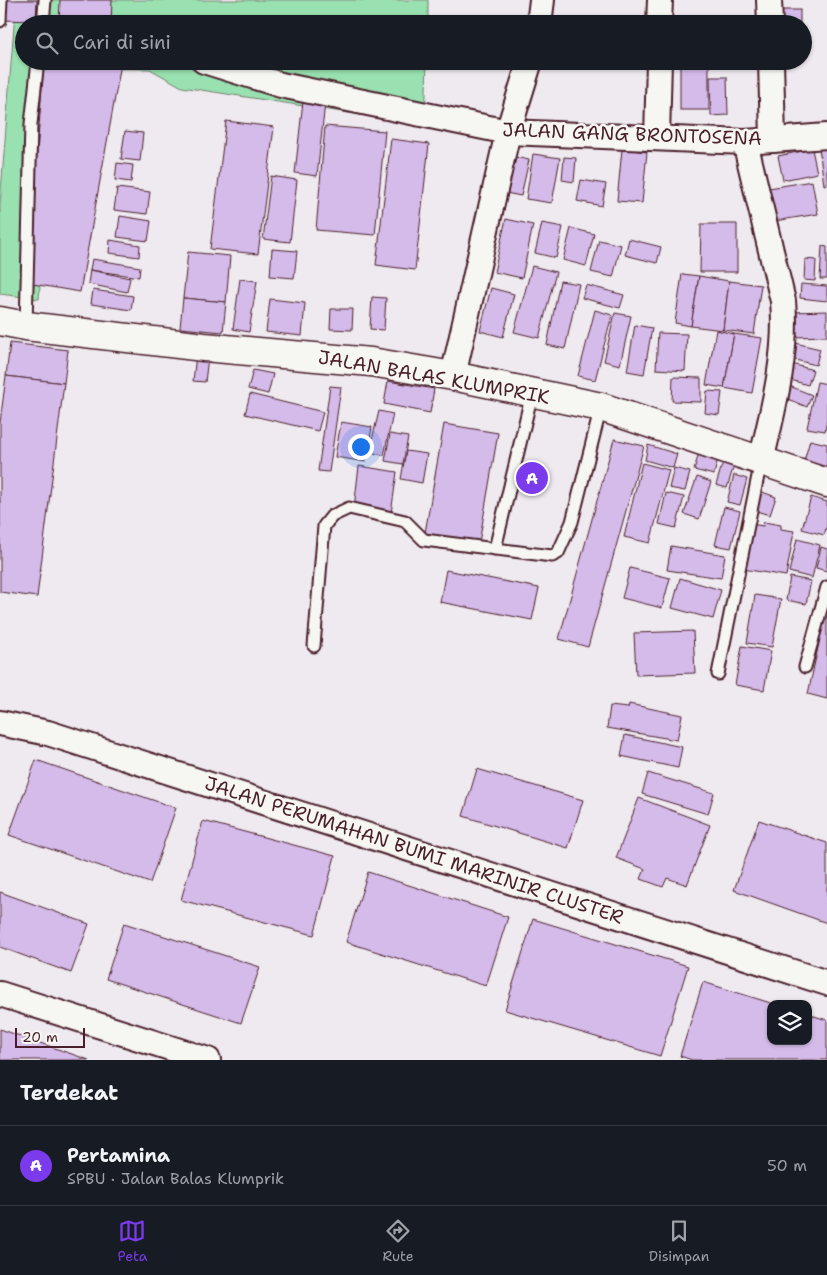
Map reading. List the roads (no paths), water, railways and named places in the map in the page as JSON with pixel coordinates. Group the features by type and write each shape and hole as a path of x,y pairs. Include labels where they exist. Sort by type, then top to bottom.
{"street":[{"path":"540,15 542,0"},
{"path":"659,15 660,0"},
{"path":"769,0 770,15"},
{"name":"JALAN GANG BRONTOSENA","path":"233,70 281,85 508,132 745,142 827,136"},
{"path":"452,376 508,132 527,70"},
{"path":"657,138 658,70"},
{"path":"771,70 773,140"},
{"path":"745,142 783,301 785,323 772,414 761,461"},
{"name":"JALAN BALAS KLUMPRIK","path":"13,323 204,347 371,362 452,376 601,407 827,482"},
{"name":"JALAN PERUMAHAN BUMI MARINIR CLUSTER","path":"0,723 48,733 827,983"},
{"path":"0,994 208,1060"}],"lane":[{"path":"0,21 1,0"},
{"path":"44,15 45,0"},
{"path":"13,323 37,70"},
{"path":"495,549 532,392"},
{"path":"314,646 324,526 332,516 349,508 405,521 424,540 552,556 558,553 572,522 601,407"},
{"path":"718,674 761,461"},
{"path":"805,667 827,587"}],"place":[{"name":"Pertamina","path":"532,478"}]}
